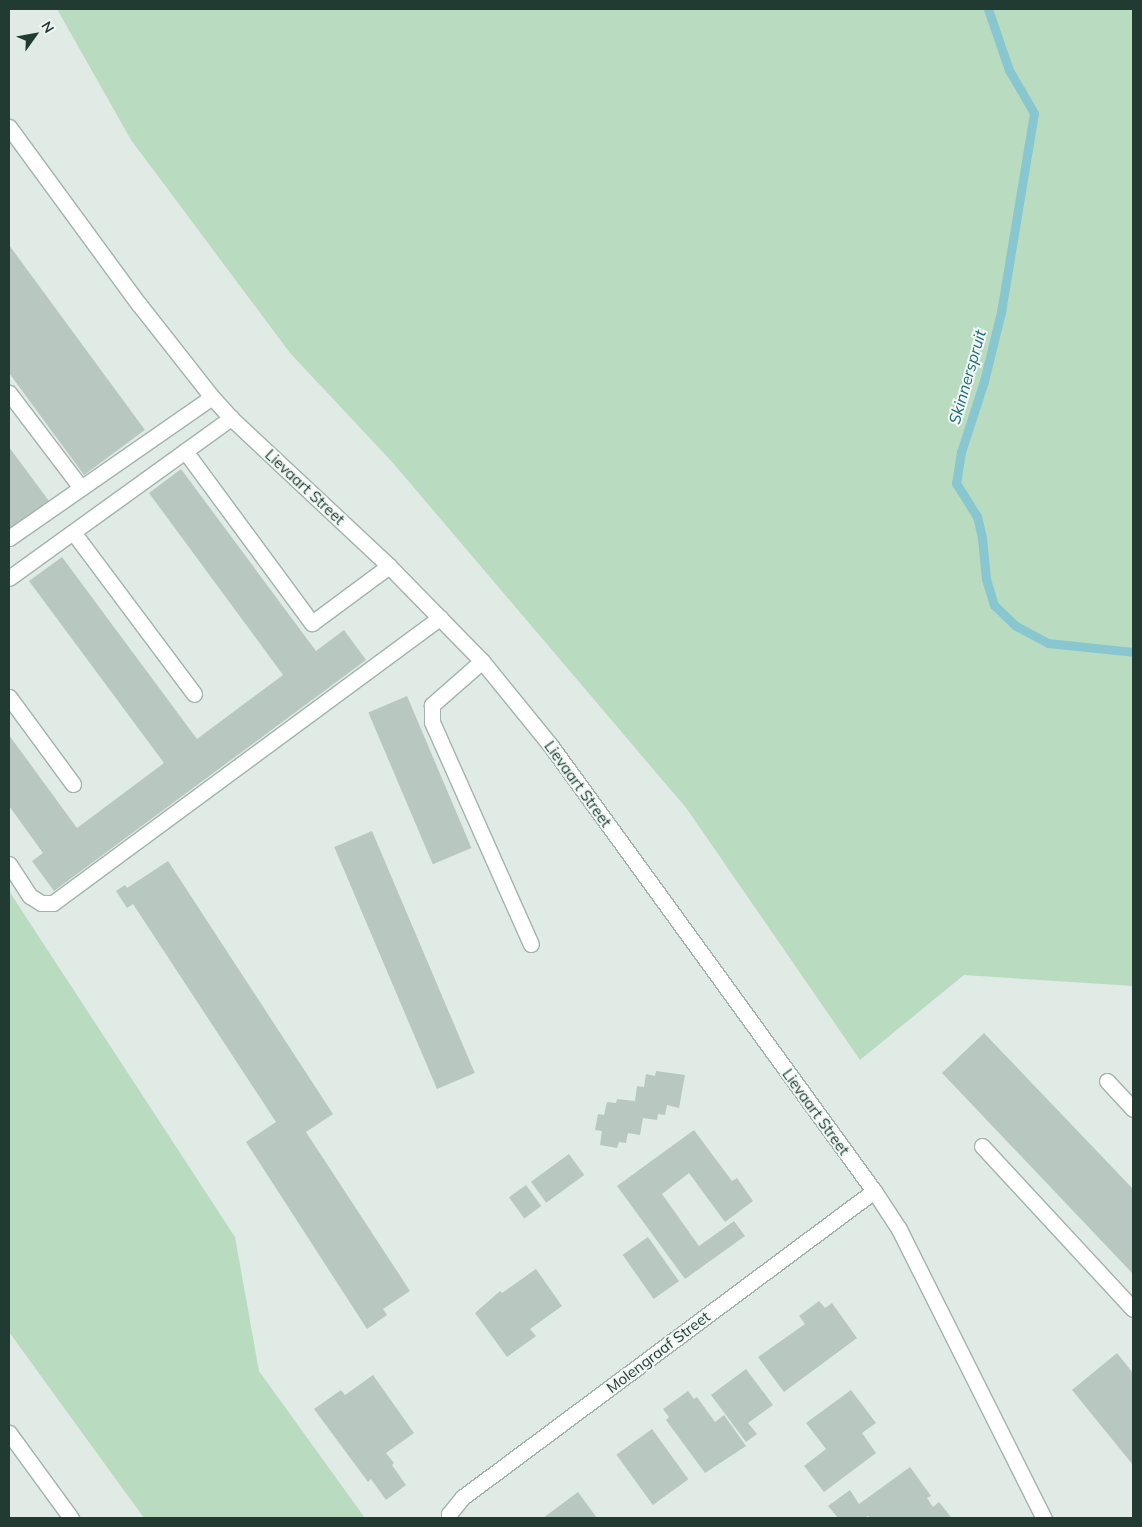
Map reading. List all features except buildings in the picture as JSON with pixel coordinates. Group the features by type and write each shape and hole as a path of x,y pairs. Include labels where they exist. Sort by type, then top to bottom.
{"street":[{"name":"Lievaart Street","path":"9,127 138,303 212,397 231,418 388,566 482,661 551,746 874,1191 899,1229 1044,1518"},
{"path":"9,393 81,488"},
{"path":"9,538 212,397"},
{"path":"9,578 231,418"},
{"path":"185,451 312,623 388,566"},
{"path":"73,532 194,694"},
{"path":"9,864 30,896 41,903 53,903 440,618"},
{"path":"482,661 432,705 432,722 531,944"},
{"path":"9,697 73,784"},
{"path":"1107,1082 1133,1109"},
{"path":"982,1146 1133,1308"},
{"name":"Molengraaf Street","path":"449,1518 449,1514 463,1497 874,1191"},
{"path":"9,1433 71,1518"}],"green space":[{"path":"57,9 1133,9 1133,986 964,975 860,1060 687,809 393,463 290,353 131,140"},
{"path":"9,891 235,1237 259,1371 365,1518 144,1518 9,1332"}],"waterway":[{"name":"Skinnerspruit","path":"988,9 1009,70 1034,113 1001,312 984,381 961,452 956,483 977,516 982,538 986,579 994,605 1016,626 1048,643 1133,652"}]}
